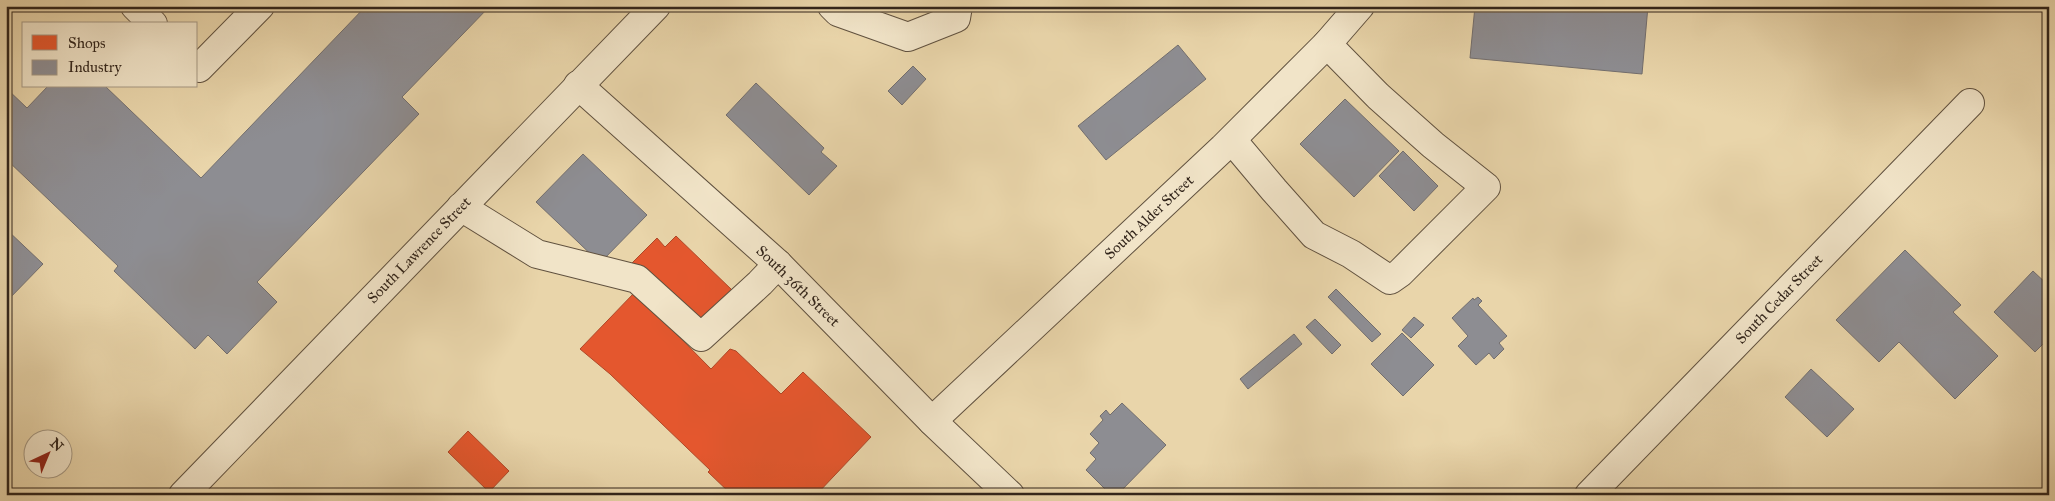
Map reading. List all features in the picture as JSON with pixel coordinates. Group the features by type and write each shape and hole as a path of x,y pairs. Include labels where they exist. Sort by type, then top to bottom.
{"street":[{"path":"135,6 151,22"},
{"path":"198,67 260,6"},
{"name":"South Lawrence Street","path":"183,495 656,6"},
{"path":"832,6 838,12 908,37 956,18 958,6"},
{"name":"South Alder Street","path":"932,421 1232,140 1327,44 1360,6"},
{"path":"1232,140 1314,235 1390,280 1400,273 1486,188 1410,125 1378,96 1327,44"},
{"name":"South 36th Street","path":"578,85 778,264 932,421 1010,495"},
{"name":"South Cedar Street","path":"1589,495 1970,103"},
{"path":"461,207 537,254 638,279 700,337 760,284 778,264"}],"building: Shops":[{"path":"676,236 732,290 697,326 632,263 657,238 665,247"},
{"path":"635,292 711,369 730,349 736,351 781,394 803,372 871,437 816,495 732,495 708,472 710,470 610,374 580,349"},
{"path":"468,431 509,471 489,492 448,452"},
{"path":"370,489 375,495 365,495"}],"building: Industry":[{"path":"366,6 490,6 402,97 419,114 257,282 277,302 227,354 208,335 195,349 114,271 118,266 6,159 6,88 27,108 46,88 107,88 201,178"},
{"path":"1475,6 1648,6 1642,74 1470,58"},
{"path":"1178,45 1206,79 1106,160 1078,126"},
{"path":"913,66 926,79 902,105 888,91"},
{"path":"756,83 824,148 821,152 837,166 809,195 726,115"},
{"path":"1345,99 1399,151 1354,197 1300,144"},
{"path":"1403,151 1438,186 1414,211 1379,176"},
{"path":"583,154 647,215 600,263 536,202"},
{"path":"6,229 43,264 6,302"},
{"path":"1905,250 1961,305 1953,312 1998,356 1955,399 1899,342 1879,362 1836,320"},
{"path":"2033,271 2049,286 2049,338 2035,352 1994,312"},
{"path":"1336,289 1381,334 1372,342 1328,297"},
{"path":"1478,297 1482,301 1478,305 1507,336 1499,343 1504,349 1494,359 1489,353 1476,365 1458,346 1468,336 1452,318 1473,298 1474,300"},
{"path":"1414,317 1424,325 1411,338 1402,330"},
{"path":"1315,319 1341,345 1332,354 1306,327"},
{"path":"1402,333 1434,365 1403,396 1371,364"},
{"path":"1294,334 1302,344 1248,389 1240,379"},
{"path":"1811,369 1854,409 1827,437 1785,397"},
{"path":"1122,403 1166,445 1117,495 1111,495 1086,470 1096,459 1090,453 1099,443 1090,434 1103,420 1100,416 1106,410 1110,415"}]}
